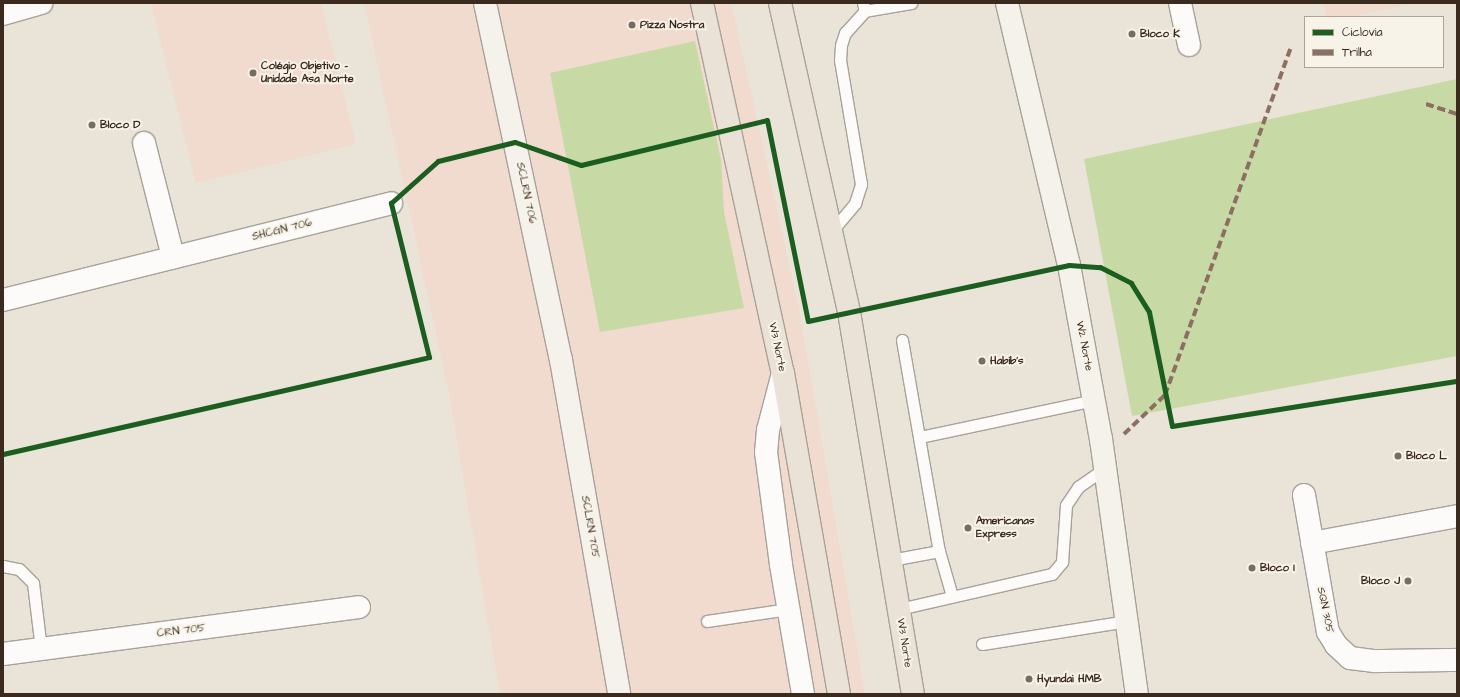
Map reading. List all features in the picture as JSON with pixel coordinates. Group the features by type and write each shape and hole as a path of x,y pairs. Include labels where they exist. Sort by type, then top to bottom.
{"main road":[{"name":"W3 Norte","path":"780,3 849,312 874,474 891,560 913,694"},
{"name":"W3 Norte","path":"704,13 783,373 839,694"}],"street":[{"path":"3,14 41,3"},
{"name":"SCLRN 706","path":"485,3 561,360"},
{"name":"W2 Norte","path":"1007,3 1069,265 1094,400 1138,694"},
{"path":"1180,3 1189,45"},
{"path":"144,143 173,257"},
{"name":"SHCGN 706","path":"3,300 391,203"},
{"name":"SCLRN 705","path":"561,360 619,694"},
{"path":"783,373 768,430 766,452 788,609 803,694"},
{"name":"SQN 305","path":"1304,495 1328,632 1336,645 1350,658 1375,661 1457,660"},
{"path":"1312,543 1457,516"},
{"name":"CRN 705","path":"3,654 359,607"}],"lane":[{"path":"693,3 704,13"},
{"path":"831,232 855,203 861,184 840,60 841,45 845,33 864,7 911,3"},
{"path":"902,340 939,551 952,596"},
{"path":"920,437 1094,400"},
{"path":"899,609 1041,577 1058,568 1063,554 1064,515 1066,505 1078,487 1104,469"},
{"path":"891,560 939,551"},
{"path":"3,566 19,569 33,583 41,649"},
{"path":"707,621 788,609"},
{"path":"982,644 1127,622"}],"shaded area":[{"name":"Colégio Objetivo - Unidade Asa Norte","path":"151,3 321,3 356,144 196,183"},
{"path":"364,3 731,3 799,309 865,694 500,694 449,393"},
{"path":"1324,3 1415,3 1356,16 1326,16"}],"green space":[{"path":"695,41 721,160 724,212 744,308 600,332 550,73"},
{"path":"1457,79 1457,356 1132,416 1084,159"}],"marked path":[{"path":"1124,434 1165,395 1292,45"},
{"path":"1426,104 1457,114"}],"cycle path":[{"path":"3,454 429,357 391,203 438,161 515,142 581,165 767,120 808,321 1069,265 1100,267 1131,283 1149,312 1172,426 1457,381"}],"place":[{"name":"Pizza Nostra","path":"632,25"},
{"name":"Bloco K","path":"1132,34"},
{"name":"Colégio Objetivo - Unidade Asa Norte","path":"253,73"},
{"name":"Bloco D","path":"92,125"},
{"name":"Habib's","path":"982,361"},
{"name":"Bloco L","path":"1398,456"},
{"name":"Americanas Express","path":"968,528"},
{"name":"Bloco I","path":"1252,568"},
{"name":"Bloco J","path":"1408,581"},
{"name":"Hyundai HMB","path":"1029,679"}]}
